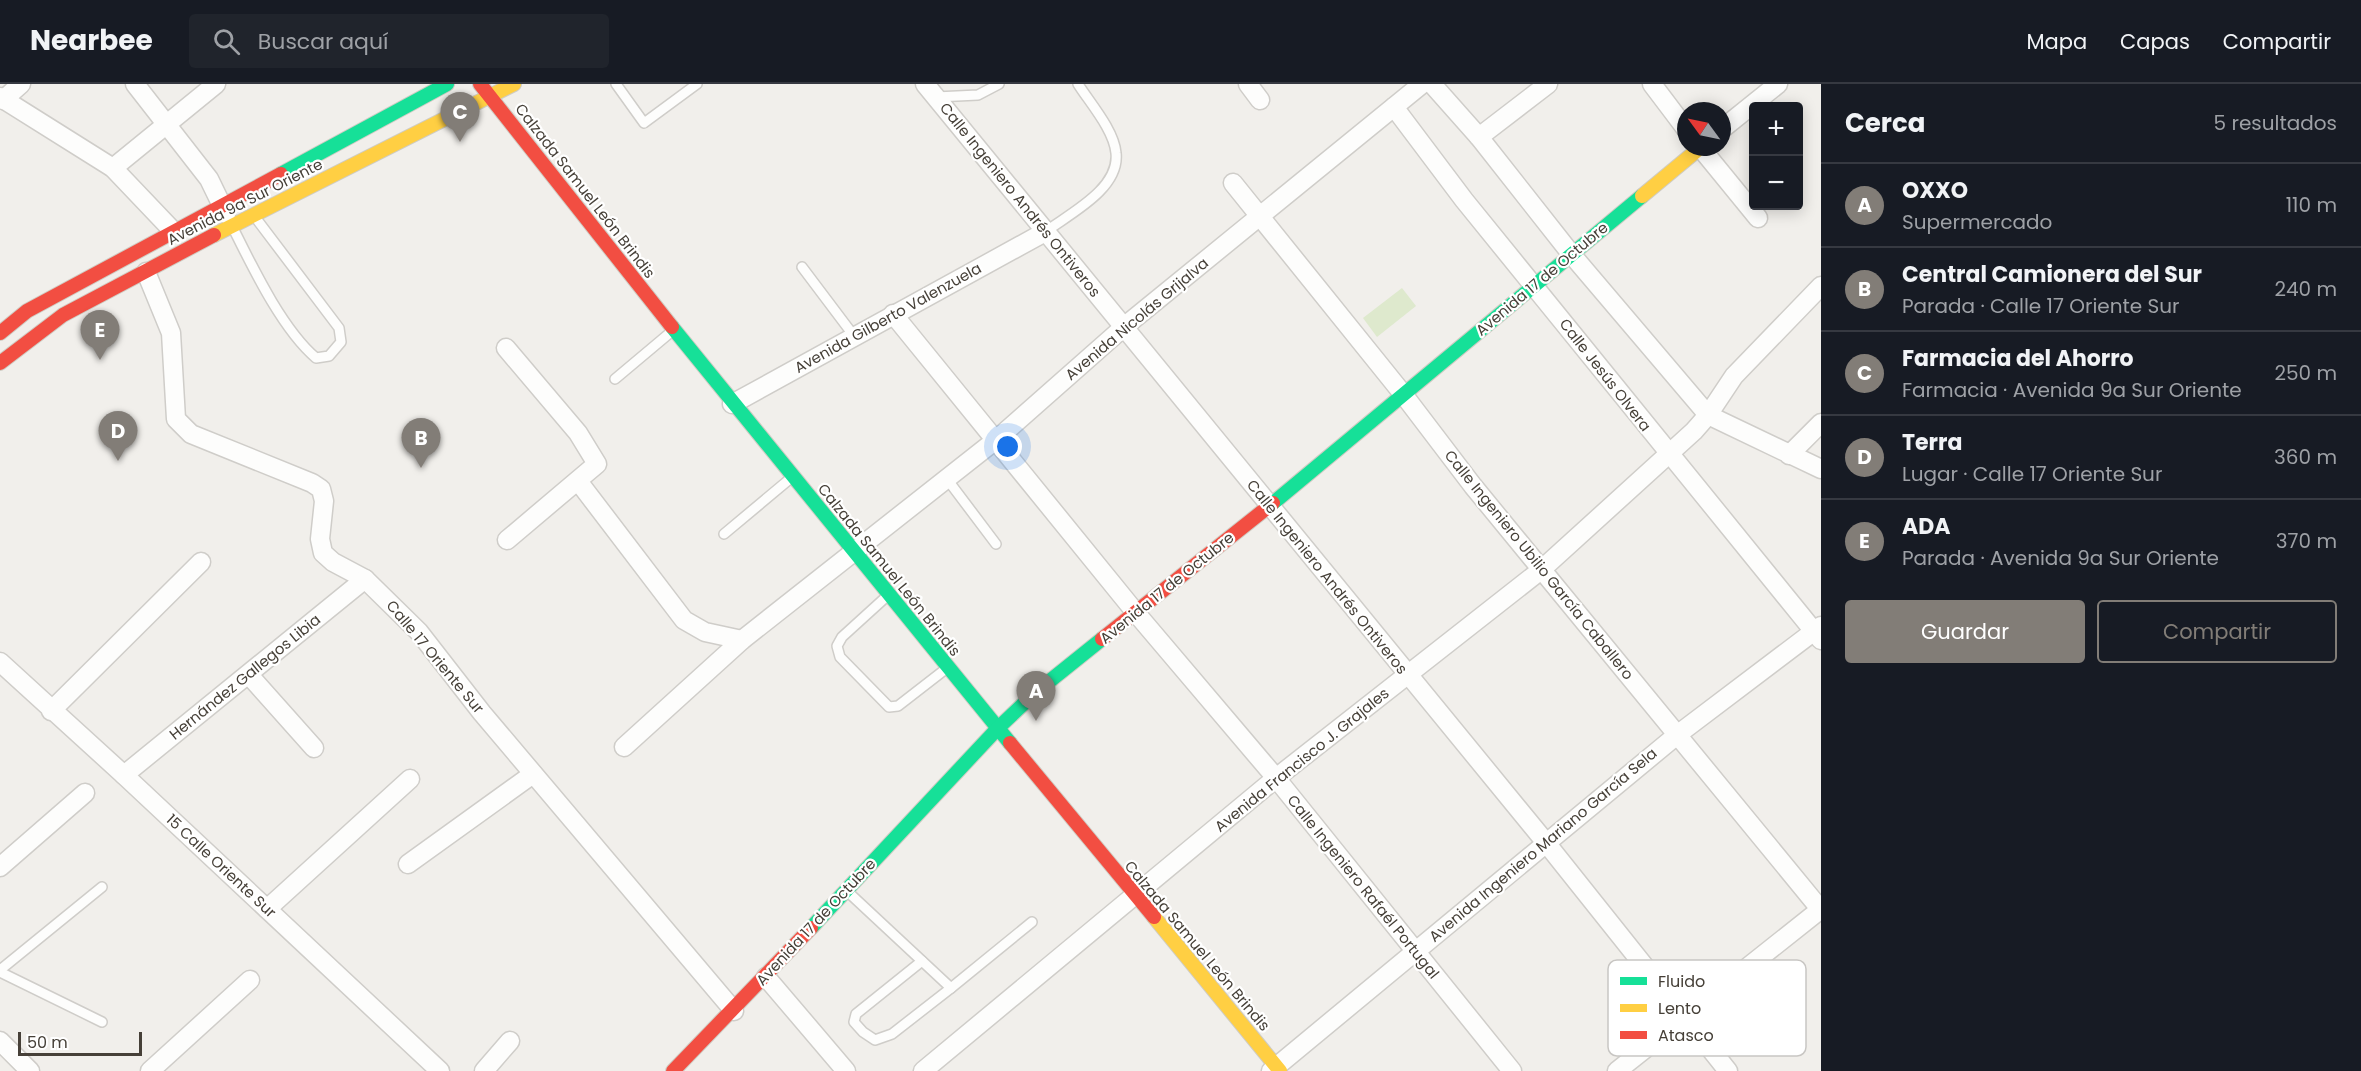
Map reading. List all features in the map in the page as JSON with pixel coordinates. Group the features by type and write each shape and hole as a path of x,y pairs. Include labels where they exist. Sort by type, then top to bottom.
{"street":[{"path":"21,84 2,99 113,168 173,231"},
{"path":"135,84 209,179 232,226"},
{"path":"113,168 216,84"},
{"name":"Avenida 9a Sur Oriente","path":"0,333 27,310 447,84"},
{"name":"Calzada Samuel León Brindis","path":"480,84 732,404 1276,1070"},
{"name":"Avenida 9a Sur Oriente","path":"2,356 63,315 232,226 514,84"},
{"path":"1248,84 1260,100"},
{"name":"Avenida Nicolás Grijalva","path":"624,747 742,640 997,439 1125,326 1422,84"},
{"path":"1432,84 1479,137 1572,255 1708,415 1821,469"},
{"path":"1479,137 1548,84"},
{"path":"1652,84 1677,117"},
{"path":"1731,122 1778,84"},
{"name":"Calle Ingeniero Andrés Ontiveros","path":"930,90 1125,326 1407,676 1547,844 1639,960"},
{"name":"Calle Jesús Olvera","path":"1394,106 1464,200 1669,456 1819,633"},
{"name":"Avenida 17 de Octubre","path":"673,1071 734,1011 998,728 1036,692 1269,506 1689,156"},
{"path":"1707,156 1758,218"},
{"name":"Calle Ingeniero Ubilio García Caballero","path":"1233,183 1262,216 1541,570 1821,910"},
{"name":"Avenida Gilberto Valenzuela","path":"732,404 1045,232"},
{"name":"Calle 17 Oriente Sur","path":"146,272 171,333 176,419 191,434 312,483 321,489 324,501 320,539 323,553 333,562 365,579 419,632 533,774 734,1011"},
{"name":"Avenida Francisco J. Grajales","path":"923,1071 1135,898 1276,778 1541,570 1669,456 1708,415 1734,376 1821,286"},
{"name":"Calle Ingeniero Rafaél Portugal","path":"893,314 997,439 1136,613 1276,778 1512,1071"},
{"path":"506,348 578,433 597,464 507,540"},
{"path":"1790,455 1821,423"},
{"path":"578,481 684,620 705,632 742,640"},
{"path":"51,711 201,562"},
{"name":"Hernández Gallegos Libia","path":"124,775 365,579"},
{"name":"Avenida Ingeniero Mariano García Sela","path":"1276,1070 1415,951 1677,735 1819,633"},
{"name":"15 Calle Oriente Sur","path":"0,662 440,1071"},
{"path":"249,675 314,748"},
{"path":"408,864 533,774"},
{"path":"267,909 410,779"},
{"path":"0,867 85,793"},
{"path":"1756,960 1821,910"},
{"path":"766,976 846,1071"},
{"path":"150,1071 250,980"},
{"path":"0,1041 30,1071"},
{"path":"484,1071 510,1041"},
{"path":"1617,1071 1635,1056"},
{"name":"Calle Ingeniero Andrés Ontiveros","path":"1716,1056 1728,1071"}],"lane":[{"path":"616,84 644,123 698,84"},
{"path":"930,90 978,95 999,84"},
{"path":"1045,232 1102,189 1115,170 1116,152 1112,141 1078,84"},
{"path":"232,226 262,285 305,349 316,358 329,356 341,342 339,328 241,196"},
{"path":"802,267 854,336"},
{"path":"615,379 674,330"},
{"path":"724,534 792,478"},
{"path":"947,479 996,544"},
{"path":"888,595 842,637 837,646 840,657 889,707 898,706 948,667"},
{"path":"102,887 0,971 102,1022"},
{"path":"846,890 951,988"},
{"path":"922,961 856,1014 854,1023 862,1032 875,1040 892,1034 1032,921"}],"green space":[{"path":"1402,288 1416,306 1377,337 1363,318"}],"traffic: fast":[{"path":"281,174 447,84"},
{"path":"1273,503 1642,196"},
{"path":"672,327 1010,743"},
{"path":"811,928 998,728 1036,692 1102,639"}],"traffic: slow":[{"path":"214,235 514,84"},
{"path":"1642,196 1690,156"},
{"path":"1154,917 1280,1071"}],"traffic: jam":[{"path":"480,84 672,327"},
{"path":"0,333 27,311 281,174"},
{"path":"0,363 63,315 214,235"},
{"path":"1102,639 1273,503"},
{"path":"1010,743 1154,917"},
{"path":"673,1071 811,928"}],"place":[{"name":"Farmacia del Ahorro","path":"460,142"},
{"name":"ADA","path":"100,360"},
{"name":"Terra","path":"118,461"},
{"name":"Central Camionera del Sur","path":"421,468"},
{"name":"OXXO","path":"1036,721"}]}
